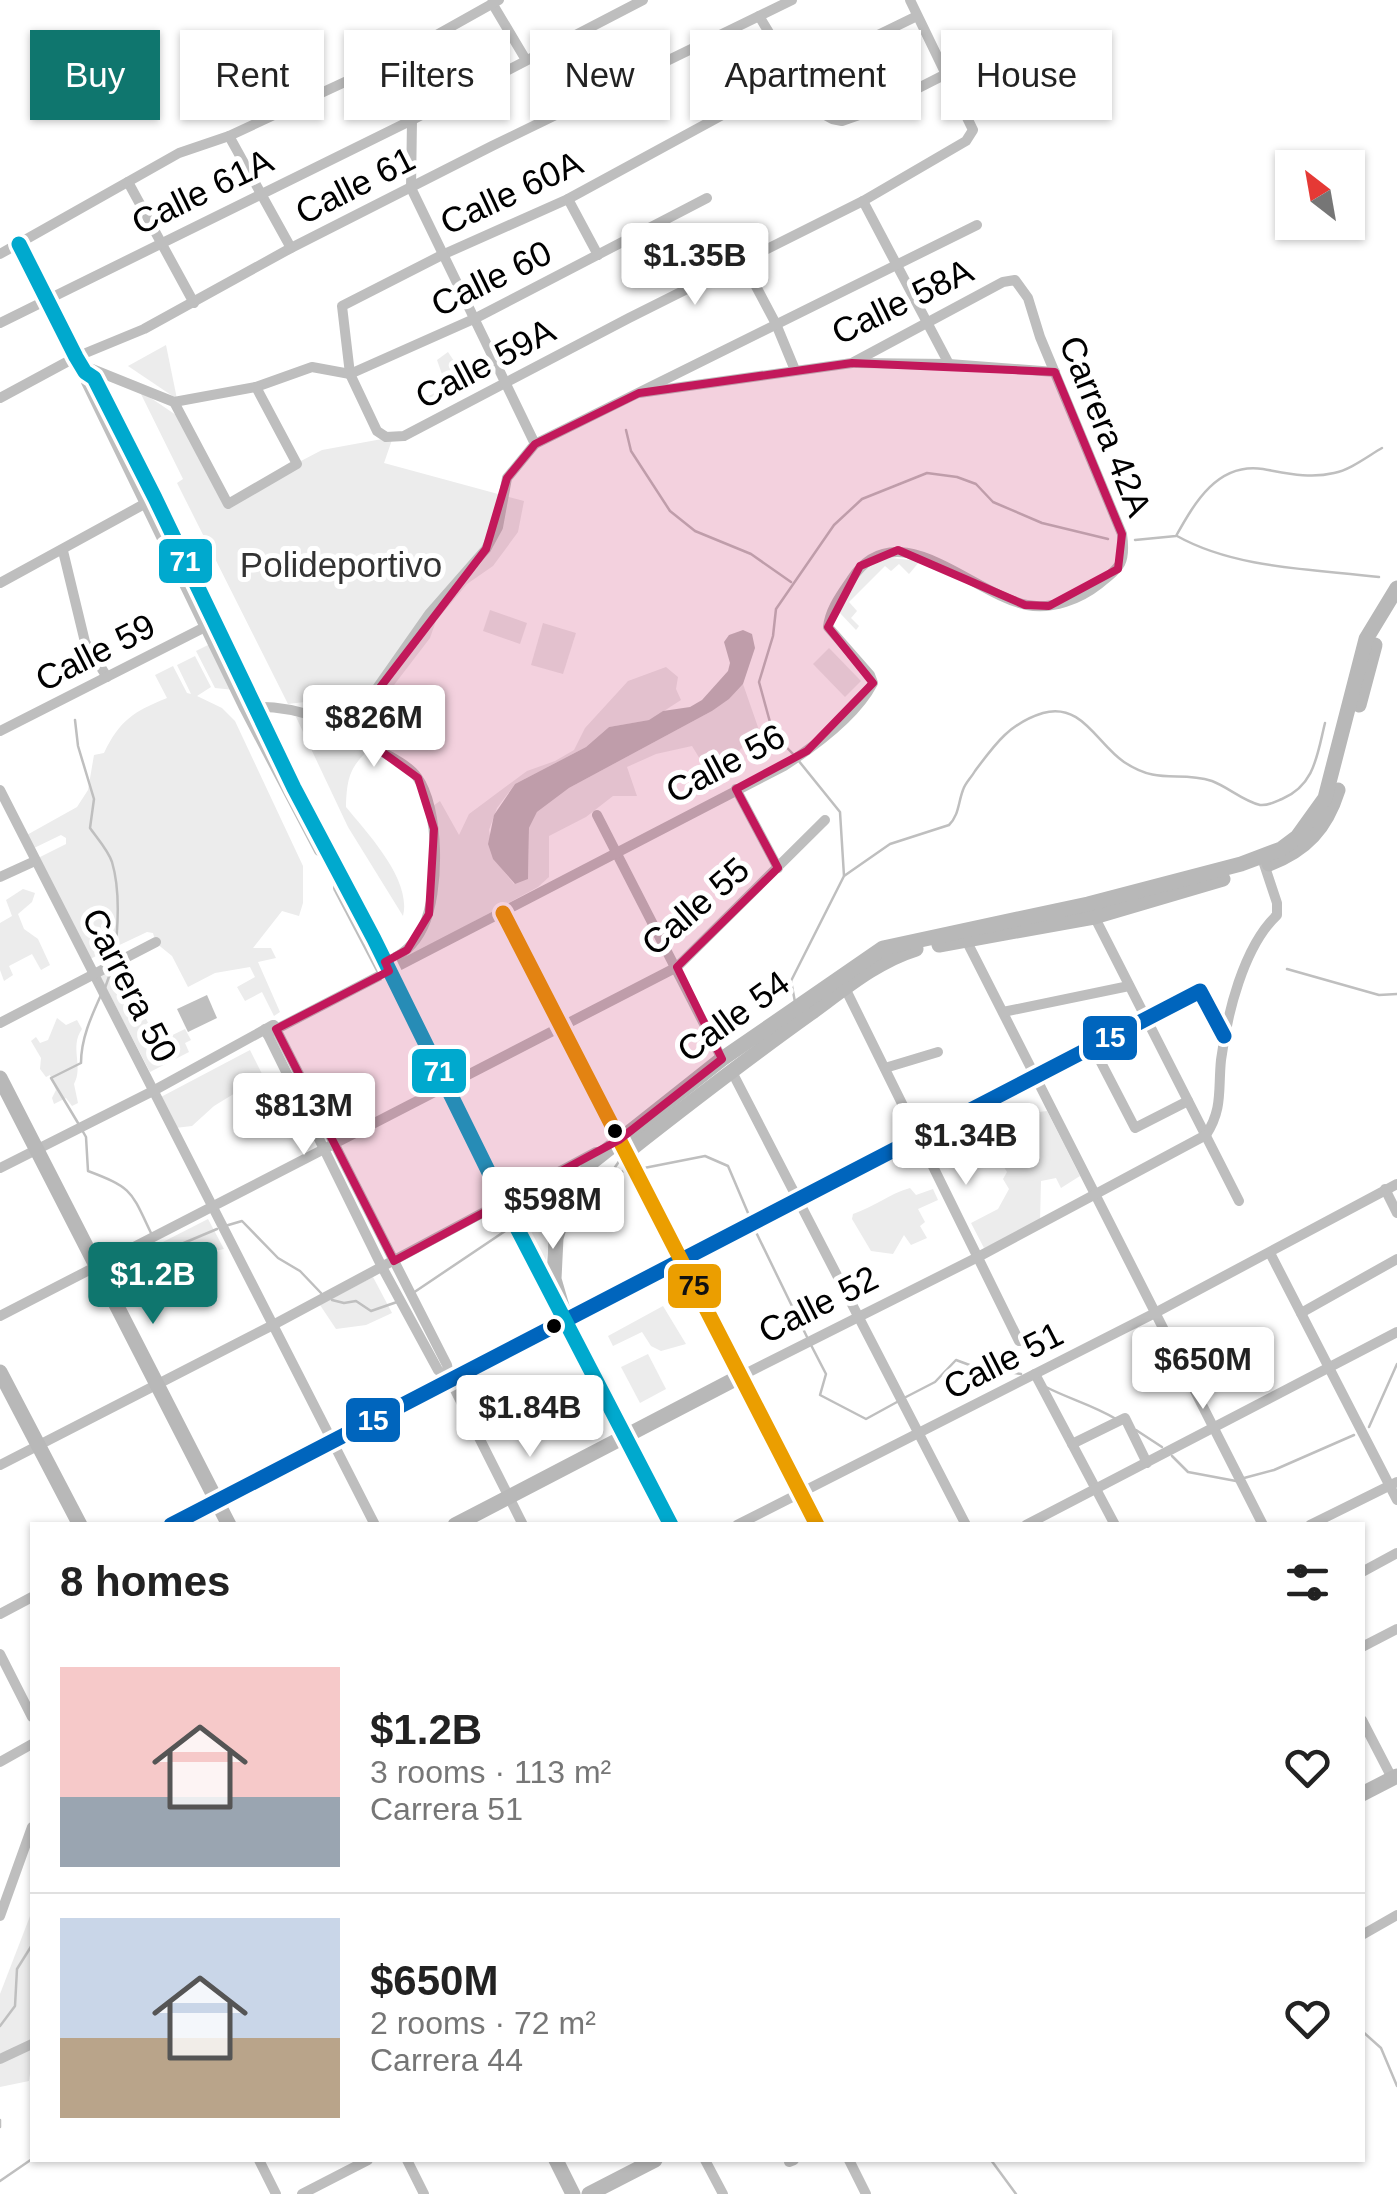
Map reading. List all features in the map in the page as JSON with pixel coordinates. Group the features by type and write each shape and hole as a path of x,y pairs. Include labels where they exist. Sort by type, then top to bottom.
{"main road":[{"name":"Calle 54","path":"726,1065 893,956 1091,910 1292,855 1316,836 1328,818 1371,640 1397,588"},
{"name":"Calle 54","path":"1371,640 1397,604"},
{"name":"Calle 54","path":"623,1146 883,948 1091,910"},
{"path":"0,1078 226,1522"},
{"path":"669,1522 566,1320 554,1279 560,1219 567,1201 592,1162 623,1146 816,1522"},
{"path":"0,1372 78,1522"},
{"name":"Calle 52","path":"461,1522 741,1376"},
{"path":"1365,1792 1395,1777"},
{"path":"557,2162 573,2194"},
{"path":"589,2194 651,2162"}],"street":[{"name":"Calle 61A","path":"510,68 643,0"},
{"name":"Calle 61","path":"0,398 81,364 290,248 792,0"},
{"path":"910,0 941,64"},
{"path":"445,30 496,2 526,60"},
{"path":"759,16 768,30"},
{"name":"Calle 60A","path":"888,30 917,16"},
{"path":"0,254 178,154 229,136 344,82"},
{"name":"Calle 61A","path":"0,322 412,120"},
{"path":"412,120 411,188 535,444"},
{"name":"Calle 60A","path":"350,374 342,306 442,254 568,199 713,120"},
{"name":"Calle 59A","path":"350,374 377,431 386,436 404,436 864,202 966,141 973,130 968,120"},
{"path":"229,136 290,248"},
{"path":"128,182 194,303"},
{"name":"Calle 60","path":"350,374 476,318 707,198"},
{"path":"568,199 598,255"},
{"path":"864,202 949,364"},
{"path":"349,728 430,614 486,548 498,526 507,478 535,444 978,225"},
{"path":"20,244 81,364 94,378 290,790 386,967 566,1320"},
{"path":"743,262 796,370"},
{"name":"Calle 58A","path":"639,393 852,363 1010,280"},
{"name":"Carrera 42A","path":"1010,280 1019,284 1028,298 1122,534 1125,556 1118,569 1096,587 1070,601 1036,606"},
{"path":"852,363 949,364 1055,372"},
{"path":"81,364 174,402 256,387 312,367 350,374"},
{"path":"174,402 228,504 298,464 256,387"},
{"path":"0,584 150,501"},
{"name":"Calle 56","path":"0,1168 386,967 503,913 807,751 866,696 874,683 828,628 833,608 860,566 872,556 898,550 918,556 1036,606"},
{"path":"63,551 85,642 108,677"},
{"name":"Calle 59","path":"0,731 210,624"},
{"path":"249,707 280,707 349,728 418,778 430,806 434,830 429,914 422,931 386,967"},
{"name":"Carrera 50","path":"0,790 373,1522"},
{"path":"736,790 778,868"},
{"path":"597,815 964,1522"},
{"name":"Calle 55","path":"0,1316 677,967 824,820"},
{"path":"0,877 35,861"},
{"path":"1206,1135 1219,1112 1224,1036 1251,949 1262,928 1276,915 1278,902 1263,861"},
{"path":"1091,910 1239,1201"},
{"path":"503,913 623,1146"},
{"path":"966,940 1262,1522"},
{"path":"0,1023 156,942"},
{"path":"1002,1012 1130,986"},
{"path":"845,988 1019,1341"},
{"path":"177,1522 1200,991 1224,1036"},
{"path":"271,1029 382,1268 438,1370 450,1380"},
{"path":"1092,1047 1135,1128 1188,1101"},
{"path":"884,1068 938,1052"},
{"name":"Calle 52","path":"741,1376 978,1257 1206,1135"},
{"name":"Calle 54","path":"0,1465 504,1203 623,1146"},
{"path":"328,1147 394,1261 521,1522"},
{"name":"Calle 51","path":"743,1522 1156,1312 1397,1184"},
{"path":"1384,1189 1397,1213"},
{"path":"1270,1253 1393,1484 1397,1500"},
{"path":"1300,1314 1397,1259"},
{"path":"1032,1522 1397,1332"},
{"path":"1036,1374 1112,1522"},
{"path":"1072,1444 1125,1418 1147,1463"},
{"path":"1316,1522 1393,1484"},
{"path":"1365,1570 1397,1553"},
{"path":"0,1614 30,1598"},
{"path":"1365,1645 1397,1629"},
{"path":"0,1654 30,1712"},
{"path":"1365,1725 1395,1777"},
{"path":"0,1762 30,1745"},
{"path":"0,1916 30,1833"},
{"path":"1365,1933 1397,1915"},
{"path":"0,2059 30,2045"},
{"path":"261,2162 276,2194"},
{"path":"302,2194 364,2162"},
{"path":"408,2162 424,2194"},
{"path":"706,2162 723,2194"},
{"path":"850,2162 866,2194"}],"highlighted area":[{"path":"852,363 1055,372 1122,534 1118,569 1049,606 1025,605 898,550 860,566 828,627 873,683 807,751 736,789 778,868 677,967 722,1059 619,1140 394,1261 276,1029 389,971 385,962 407,950 429,914 434,829 418,778 349,728 486,549 507,478 535,444 639,393 795,370"}],"green space":[{"path":"166,345 177,399 128,366"},
{"path":"448,352 454,361 469,367 491,364 490,375 421,404 419,400 435,393 444,380 437,360"},
{"name":"Polideportivo","path":"139,390 176,415 224,501 322,450 393,437 384,463 524,501 518,532 493,566 467,584 436,621 430,638 381,702 288,704 177,483 183,479"},
{"path":"882,557 920,561 909,574 899,564 891,571 885,566 849,602 857,611 851,618 859,626 856,630 840,613 838,604 864,569"},
{"path":"490,610 527,623 520,644 483,631"},
{"path":"543,623 576,633 563,674 531,665"},
{"path":"230,634 265,708 235,690 215,688 196,651"},
{"path":"829,648 861,681 845,697 813,664"},
{"path":"195,656 211,687 197,696 222,708 235,721 303,866 299,916 282,911 253,948 271,948 276,958 258,962 280,1012 274,1016 262,992 245,1001 237,987 255,977 250,967 215,973 188,987 172,956 156,943 153,933 147,932 90,959 36,859 66,844 66,838 61,835 32,849 25,836 77,807 88,790 94,755 104,753 129,718 167,698 155,675 173,666 191,694 177,665"},
{"path":"666,667 678,677 676,689 681,700 650,720 609,727 586,747 515,784 497,808 489,830 494,859 514,884 528,878 529,828 537,812 569,788 712,711 743,684 759,730 734,756 706,769 692,746 656,754 627,767 637,796 613,796 586,817 549,836 549,877 538,887 395,964 429,916 430,808 440,801 459,835 469,814 527,771 574,750 585,728 628,681"},
{"path":"321,713 378,741 353,770 346,807 395,873 404,902 403,916 348,827 296,717"},
{"path":"23,889 35,893 32,902 18,914 24,929 38,939 50,965 41,970 32,954 9,966 13,975 4,981 0,970 0,923 12,916 6,900"},
{"path":"128,962 150,1006 142,1011 158,1042 185,1029 191,1040 185,1043 189,1052 150,1072 100,976"},
{"path":"57,1018 66,1025 77,1020 82,1029 74,1084 78,1103 72,1106 66,1098 54,1104 56,1090 50,1075 46,1077 40,1069 41,1058 31,1041 36,1037 40,1043 48,1040"},
{"path":"250,1050 263,1076 214,1106 192,1126 175,1128 159,1098"},
{"path":"1047,1111 1080,1176 1061,1188 1056,1178 1041,1181 1040,1222 984,1248 971,1223 998,1209 1009,1189 1003,1179 1007,1172 984,1133 1031,1113"},
{"path":"567,1179 552,1216 545,1270 510,1209"},
{"path":"910,1188 916,1195 933,1189 938,1200 918,1209 925,1222 920,1226 927,1238 911,1245 904,1235 893,1254 871,1251 852,1219 853,1214"},
{"path":"208,1219 224,1249 167,1258 159,1244"},
{"path":"373,1277 392,1313 366,1325 336,1329 320,1305"},
{"path":"663,1306 686,1344 661,1351 651,1346 642,1332 613,1346 608,1336"},
{"path":"648,1354 666,1389 640,1403 621,1367"},
{"path":"30,1916 29,2081 0,2087 0,1994"}],"shaded area":[{"path":"743,630 752,634 755,648 743,684 712,711 569,788 537,812 529,828 528,879 515,884 493,859 488,844 494,815 515,784 586,747 609,727 649,720 663,711 690,707 702,700 728,671 730,663 724,642 729,635"},
{"path":"207,995 217,1018 188,1032 177,1009"}],"waterway":[{"path":"626,430 631,451 670,511 695,531 751,554 791,582"},
{"path":"1135,540 1176,536 1200,498 1233,472 1247,468 1325,475 1346,469 1382,448"},
{"path":"793,754 773,733 759,682 773,636 776,609 834,525 862,499 927,473 957,477 976,484 993,502 1042,523 1108,539"},
{"path":"1177,536 1249,561 1379,577"},
{"path":"795,1002 791,981 844,876 890,844 949,825 967,783 997,743 1021,722 1043,713 1068,713 1137,769 1159,776 1212,781 1263,805 1302,786 1317,757 1325,723"},
{"path":"75,720 78,746 94,799 90,828 108,853 117,886 114,960"},
{"path":"798,760 840,812 844,876"},
{"path":"105,988 112,968"},
{"path":"1287,969 1379,995 1397,994"},
{"path":"78,1123 51,1078 81,1063 85,1037 101,995"},
{"path":"82,1130 88,1171 129,1193 151,1233"},
{"path":"639,1169 705,1156 728,1166 751,1220"},
{"path":"611,1173 620,1160"},
{"path":"587,1185 611,1173 626,1171"},
{"path":"521,1221 561,1197"},
{"path":"225,1226 242,1221 278,1258 300,1271 321,1293"},
{"path":"413,1293 514,1225"},
{"path":"754,1228 807,1337"},
{"path":"126,1256 160,1253 217,1229"},
{"path":"332,1300 356,1301 371,1311 397,1302"},
{"path":"811,1345 826,1374 820,1395 866,1419 897,1402"},
{"path":"904,1398 935,1382 956,1360 1021,1374"},
{"path":"1369,1427 1397,1364"},
{"path":"1046,1387 1116,1419"},
{"path":"1136,1430 1162,1447"},
{"path":"1244,1478 1274,1470 1354,1435"},
{"path":"1172,1456 1188,1472 1236,1481"},
{"path":"0,2026 15,2006 17,1969 30,1948"},
{"path":"1365,2034 1381,2048 1397,2086"},
{"path":"0,2120 0,2127"},
{"path":"0,2181 30,2160"},
{"path":"992,2162 1016,2194"}],"transit line":[{"name":"71","path":"19,244 76,357 94,378 294,788 669,1522"},
{"name":"75","path":"503,913 815,1522"},
{"name":"15","path":"177,1522 1200,991 1224,1036"}]}
